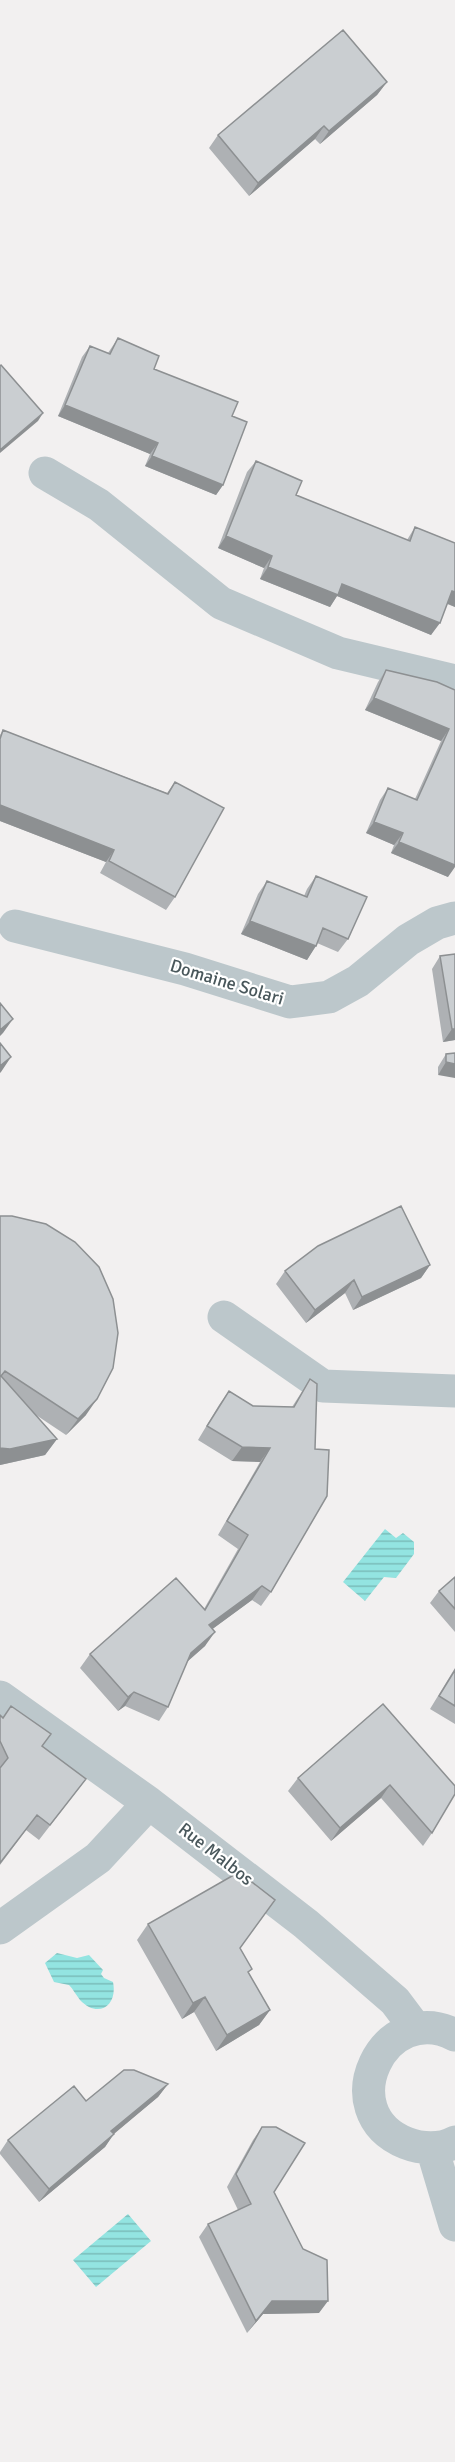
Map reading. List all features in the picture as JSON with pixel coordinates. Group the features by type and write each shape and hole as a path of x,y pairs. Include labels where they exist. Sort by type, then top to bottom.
{"street":[{"path":"45,472 99,505 221,603 338,653 455,681"},
{"name":"Domaine Solari","path":"15,926 185,969 290,1002 329,997 358,981 408,940 437,923 455,918"},
{"path":"224,1317 323,1386 455,1391"},
{"name":"Rue Malbos","path":"0,1697 149,1803 306,1924 395,2001 416,2029"},
{"path":"0,1928 98,1858 149,1803"},
{"path":"455,2034 432,2028 416,2029 399,2036 385,2047 375,2061 369,2078 369,2096 374,2113 383,2128 397,2140 415,2147 443,2145 455,2225"}],"water":[{"path":"385,1529 396,1538 403,1533 414,1542 414,1554 396,1578 384,1577 365,1601 343,1582"},
{"path":"57,1953 77,1958 89,1955 103,1970 101,1974 104,1978 113,1982 114,1990 110,2003 100,2009 93,2009 80,2000 69,1985 54,1982 45,1963"},
{"path":"128,2214 151,2241 96,2287 73,2260"}],"building":[{"path":"343,30 387,82 329,131 324,126 258,183 218,135"},
{"path":"118,338 159,356 154,369 238,402 232,416 247,422 223,485 152,456 158,443 65,405 90,346 110,354"},
{"path":"0,366 43,413 0,450"},
{"path":"256,461 302,481 296,495 410,541 415,527 455,543 455,592 452,591 440,623 342,584 338,595 268,567 272,556 226,536"},
{"path":"386,670 437,682 455,690 455,865 399,842 403,833 374,822 388,788 417,800 449,729 374,698"},
{"path":"3,730 168,794 175,782 224,808 175,897 109,861 114,850 0,805 0,739"},
{"path":"316,876 367,897 348,939 323,928 316,946 250,921 267,881 307,897"},
{"path":"455,954 455,1029 452,1029 440,956"},
{"path":"0,1003 13,1019 0,1030"},
{"path":"0,1043 11,1057 0,1066"},
{"path":"455,1053 455,1064 446,1062 446,1054"},
{"path":"401,1206 430,1265 362,1297 354,1280 315,1310 285,1271 318,1246"},
{"path":"0,1216 12,1216 46,1224 75,1242 99,1267 113,1299 118,1333 113,1368 97,1399 78,1419 5,1371 1,1376 57,1439 10,1449 0,1448"},
{"path":"310,1379 317,1384 315,1449 329,1450 327,1496 271,1592 262,1586 209,1625 215,1632 191,1653 168,1707 134,1692 128,1697 90,1654 176,1578 205,1610 248,1535 227,1521 270,1448 242,1447 207,1426 229,1391 253,1406 294,1407"},
{"path":"455,1577 455,1609 439,1591"},
{"path":"455,1670 455,1706 439,1696"},
{"path":"383,1704 455,1786 455,1794 432,1833 390,1785 340,1828 298,1778"},
{"path":"11,1706 51,1734 42,1746 86,1779 50,1825 37,1815 0,1863 0,1768 8,1758 0,1741 0,1715 3,1718"},
{"path":"239,1872 275,1900 240,1948 252,1969 248,1972 270,2010 227,2035 205,1997 193,2003 148,1924"},
{"path":"124,2070 134,2070 168,2084 111,2131 114,2134 49,2189 8,2140 74,2086 86,2101"},
{"path":"262,2127 276,2127 305,2143 274,2192 303,2249 327,2260 328,2301 272,2301 256,2321 208,2224 251,2204 236,2174"}]}
